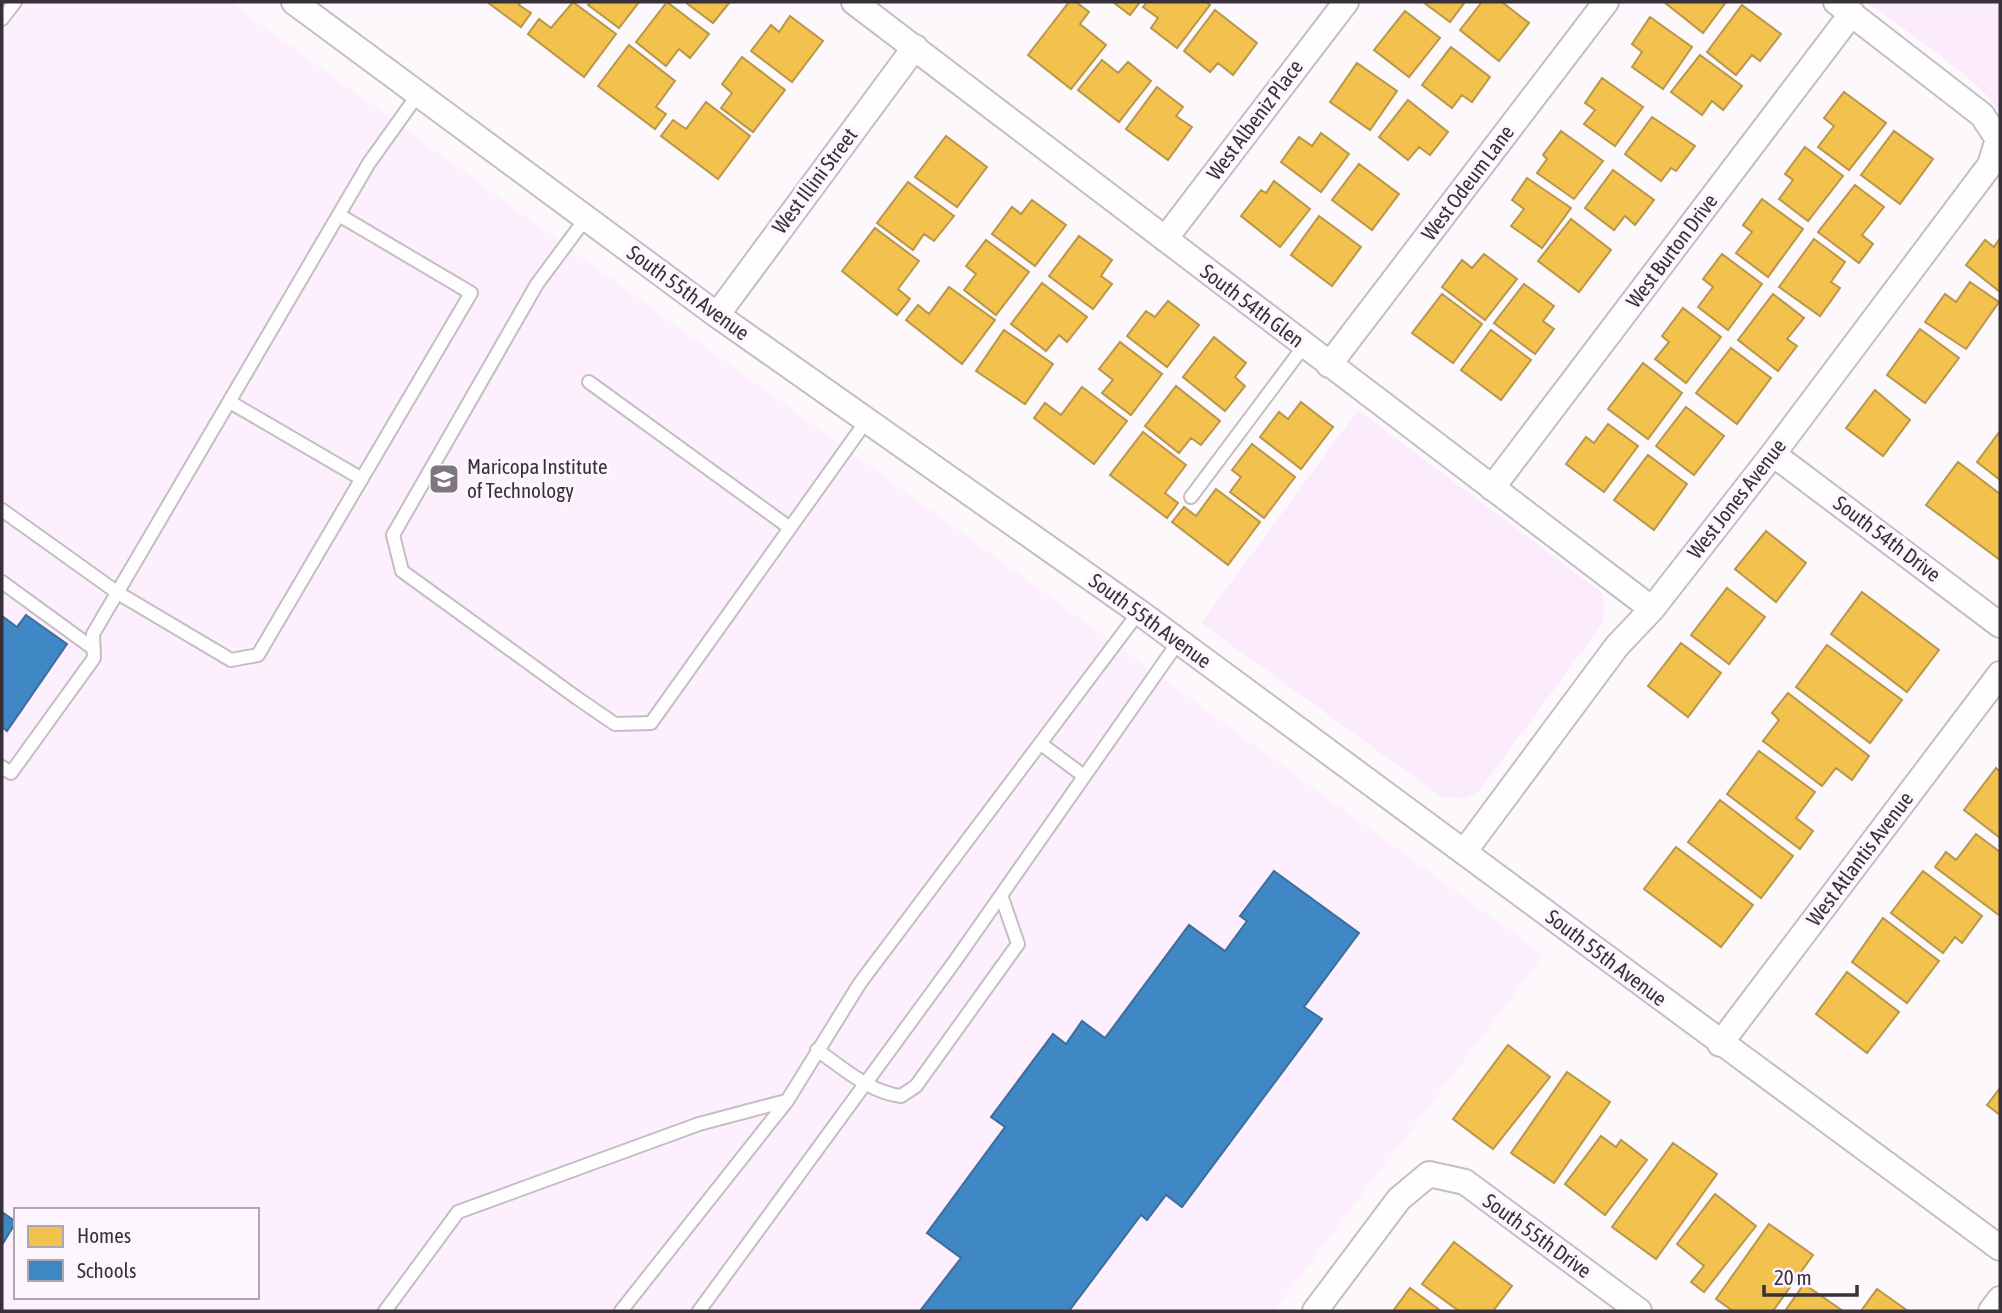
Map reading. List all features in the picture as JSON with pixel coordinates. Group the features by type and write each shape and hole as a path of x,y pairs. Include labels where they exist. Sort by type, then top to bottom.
{"street":[{"name":"South 55th Avenue","path":"294,2 717,315 1179,641 1720,1044 2000,1248"},
{"name":"South 54th Glen","path":"854,2 1652,609"},
{"name":"West Odeum Lane","path":"1329,365 1606,2"},
{"name":"West Albeniz Place","path":"1165,239 1333,6"},
{"name":"West Jones Avenue","path":"1464,852 1617,646 1652,609 1773,454 1990,165 1998,139 1982,115 1844,8"},
{"name":"West Burton Drive","path":"1492,488 1844,8"},
{"name":"West Illini Street","path":"717,315 915,47"},
{"name":"South 54th Drive","path":"1773,454 2000,625"},
{"name":"West Atlantis Avenue","path":"1720,1044 2000,674"},
{"name":"South 55th Drive","path":"1315,1311 1399,1199 1429,1174 1465,1182 1639,1311"},
{"path":"1991,1311 2000,1299"}],"lane":[{"path":"2,19 15,2"},
{"path":"2,766 11,773 94,657 93,634 369,163 419,93"},
{"path":"2,510 118,593 231,660 258,655 471,293 339,215"},
{"path":"586,218 537,284 393,535 402,571 615,724 651,723 867,420"},
{"path":"1191,497 1304,346"},
{"path":"589,382 790,528"},
{"path":"230,402 362,479"},
{"path":"2,582 94,649"},
{"path":"621,1311 787,1101 860,983 1139,612"},
{"path":"699,1311 1001,895 1179,641"},
{"path":"1041,744 1084,776"},
{"path":"817,1050 864,1083 888,1095 901,1096 916,1086 1018,944 1001,895"},
{"path":"385,1311 458,1212 699,1124 787,1101"}],"shaded area":[{"name":"Maricopa Institute of Technology","path":"2,2 230,2 1544,955 1274,1311 2,1311"},
{"path":"1866,2 2000,2 2000,113 1991,100 1959,70"},
{"path":"1358,410 1601,592 1605,609 1602,624 1479,791 1467,798 1442,797 1201,623"}],"building: Homes":[{"path":"487,2 521,2 519,5 531,13 521,27"},
{"path":"573,2 616,34 584,77 528,34 539,19 551,28"},
{"path":"591,2 639,2 619,28 588,5"},
{"path":"667,2 709,34 690,58 679,49 666,66 636,42"},
{"path":"685,2 730,2 713,23"},
{"path":"1069,2 1076,2 1089,12 1080,24 1106,45 1071,89 1028,55"},
{"path":"1113,2 1140,2 1130,15"},
{"path":"1147,2 1206,2 1210,5 1177,48 1151,28 1158,18 1143,7"},
{"path":"1423,2 1465,2 1450,22"},
{"path":"1482,2 1502,2 1529,23 1499,61 1460,30"},
{"path":"1664,2 1726,2 1703,33"},
{"path":"1742,5 1781,34 1760,61 1752,55 1736,75 1707,52"},
{"path":"1215,10 1257,43 1233,75 1218,63 1210,72 1184,51"},
{"path":"1405,11 1440,38 1409,77 1374,50"},
{"path":"790,16 823,41 792,82 751,51 771,25 779,32"},
{"path":"1650,17 1692,47 1663,89 1632,67 1642,52 1632,44"},
{"path":"629,45 675,81 656,107 666,114 655,129 598,86"},
{"path":"1451,47 1490,77 1472,102 1462,95 1452,108 1422,85"},
{"path":"1700,55 1742,86 1723,110 1712,101 1702,115 1671,92"},
{"path":"742,57 785,90 753,132 721,108 732,93 722,84"},
{"path":"1102,60 1118,73 1128,62 1151,81 1119,122 1078,90"},
{"path":"1357,63 1397,91 1370,130 1330,102"},
{"path":"1602,78 1643,107 1615,146 1584,124 1595,110 1585,103"},
{"path":"1157,87 1183,107 1176,116 1192,127 1168,160 1126,129"},
{"path":"1844,92 1886,123 1849,170 1818,147 1834,126 1824,118"},
{"path":"1408,100 1448,132 1430,155 1419,147 1408,160 1379,137"},
{"path":"706,102 750,136 718,179 661,136 673,120 686,129"},
{"path":"1652,117 1695,146 1676,171 1671,168 1661,181 1625,154"},
{"path":"1561,131 1603,161 1574,199 1537,173 1547,159 1543,155"},
{"path":"1894,131 1933,159 1900,204 1861,175"},
{"path":"1321,133 1349,154 1321,192 1281,162 1299,137 1312,146"},
{"path":"946,136 987,167 957,207 915,177"},
{"path":"1805,147 1843,176 1808,221 1779,199 1793,180 1785,174"},
{"path":"1359,164 1399,194 1372,230 1332,200"},
{"path":"1613,170 1654,200 1635,225 1625,216 1614,230 1585,208"},
{"path":"1527,178 1571,208 1542,248 1511,226 1524,209 1512,200"},
{"path":"1274,181 1310,209 1280,247 1241,216 1261,190 1266,193"},
{"path":"908,182 954,216 934,241 924,234 913,250 877,223"},
{"path":"1855,185 1884,207 1862,235 1873,244 1859,263 1818,232"},
{"path":"1762,199 1803,229 1768,277 1736,253 1752,232 1743,225"},
{"path":"1032,200 1066,225 1035,266 992,234 1012,207 1021,214"},
{"path":"1319,216 1361,247 1332,286 1291,255"},
{"path":"1571,219 1611,250 1579,292 1538,261"},
{"path":"875,228 919,261 898,289 910,299 897,315 842,271"},
{"path":"1079,236 1112,260 1101,276 1112,284 1093,309 1049,276"},
{"path":"2000,238 2000,292 1966,265 1985,240 1994,247"},
{"path":"1814,239 1845,262 1831,282 1840,288 1820,316 1779,287"},
{"path":"986,240 1029,272 996,315 964,290 976,274 966,266"},
{"path":"1484,254 1517,279 1485,320 1442,287 1462,260 1472,268"},
{"path":"1722,254 1762,284 1728,330 1698,307 1713,287 1703,279"},
{"path":"1970,282 1999,302 1966,349 1925,322 1945,294 1956,302"},
{"path":"1042,283 1087,317 1067,342 1059,335 1046,351 1011,324"},
{"path":"1524,284 1554,306 1543,321 1554,329 1535,354 1494,323"},
{"path":"949,287 995,320 962,364 906,320 918,305 929,314"},
{"path":"1442,294 1482,324 1453,363 1412,333"},
{"path":"1773,294 1804,318 1787,339 1797,346 1778,371 1738,340"},
{"path":"1168,301 1199,325 1167,367 1127,336 1146,311 1155,317"},
{"path":"1683,308 1721,337 1686,383 1655,359 1669,342 1662,336"},
{"path":"1920,329 1959,358 1925,403 1887,375"},
{"path":"1004,330 1053,364 1025,404 976,371"},
{"path":"1491,330 1531,360 1501,400 1461,370"},
{"path":"1214,337 1246,363 1235,377 1245,386 1225,411 1183,377"},
{"path":"1120,342 1162,374 1131,415 1102,393 1113,380 1099,369"},
{"path":"1731,348 1771,378 1737,424 1696,393"},
{"path":"1643,363 1682,393 1648,439 1608,409"},
{"path":"1176,386 1220,421 1201,445 1191,438 1179,453 1145,426"},
{"path":"1082,387 1127,421 1094,464 1034,418 1045,403 1061,415"},
{"path":"1875,390 1910,420 1883,456 1846,428"},
{"path":"1301,402 1333,427 1301,469 1260,437 1279,412 1288,419"},
{"path":"1686,407 1724,436 1694,475 1656,446"},
{"path":"1608,424 1638,446 1604,492 1566,464 1586,437 1594,443"},
{"path":"2000,431 2000,480 1977,462"},
{"path":"1143,432 1186,465 1165,493 1178,503 1167,518 1110,475"},
{"path":"1252,444 1295,477 1264,518 1230,492 1241,477 1232,470"},
{"path":"1648,455 1687,484 1654,530 1614,500"},
{"path":"1958,462 2000,494 2000,560 1926,505"},
{"path":"1216,489 1260,522 1228,565 1172,522 1184,507 1196,516"},
{"path":"1766,531 1806,563 1776,602 1735,569"},
{"path":"1727,588 1765,617 1729,664 1691,635"},
{"path":"1862,592 1939,650 1907,692 1831,634"},
{"path":"1681,643 1721,673 1688,717 1648,686"},
{"path":"1827,645 1902,700 1870,743 1796,687"},
{"path":"1788,693 1869,756 1852,780 1836,768 1822,786 1763,741 1779,720 1772,713"},
{"path":"1759,751 1815,792 1796,818 1813,831 1800,849 1727,794"},
{"path":"1996,768 2000,772 2000,838 1964,810"},
{"path":"1720,800 1793,856 1761,898 1688,842"},
{"path":"1976,834 2000,852 2000,916 1935,867 1946,852 1956,860"},
{"path":"1676,847 1753,905 1721,947 1644,889"},
{"path":"1923,871 1982,916 1962,943 1955,937 1943,953 1891,913"},
{"path":"1883,918 1939,961 1907,1003 1852,962"},
{"path":"1847,972 1899,1012 1867,1053 1816,1014"},
{"path":"1508,1045 1550,1077 1493,1149 1453,1119"},
{"path":"1567,1072 1610,1102 1554,1183 1511,1153"},
{"path":"2000,1088 2000,1115 1987,1105"},
{"path":"1601,1136 1616,1147 1621,1140 1647,1160 1605,1215 1565,1184"},
{"path":"1673,1143 1717,1174 1656,1259 1612,1227"},
{"path":"1715,1194 1756,1226 1704,1292 1691,1282 1704,1266 1677,1244"},
{"path":"1769,1224 1813,1255 1773,1311 1733,1311 1716,1299"},
{"path":"1454,1242 1512,1286 1493,1311 1459,1311 1422,1284"},
{"path":"1804,1284 1843,1311 1785,1311"},
{"path":"1410,1288 1441,1311 1393,1311"},
{"path":"1877,1289 1908,1311 1861,1311"}],"building: Schools":[{"path":"26,615 67,644 7,731 2,727 2,616 17,627"},
{"path":"1274,871 1359,933 1304,1007 1322,1019 1182,1207 1166,1195 1147,1220 1141,1215 1069,1311 920,1311 961,1258 927,1233 1005,1127 991,1117 1053,1034 1066,1044 1082,1021 1105,1038 1189,925 1225,951 1247,921 1240,916"},
{"path":"2,1212 14,1221 14,1225 2,1245"}],"place":[{"name":"Maricopa Institute of Technology","path":"444,479"}]}
